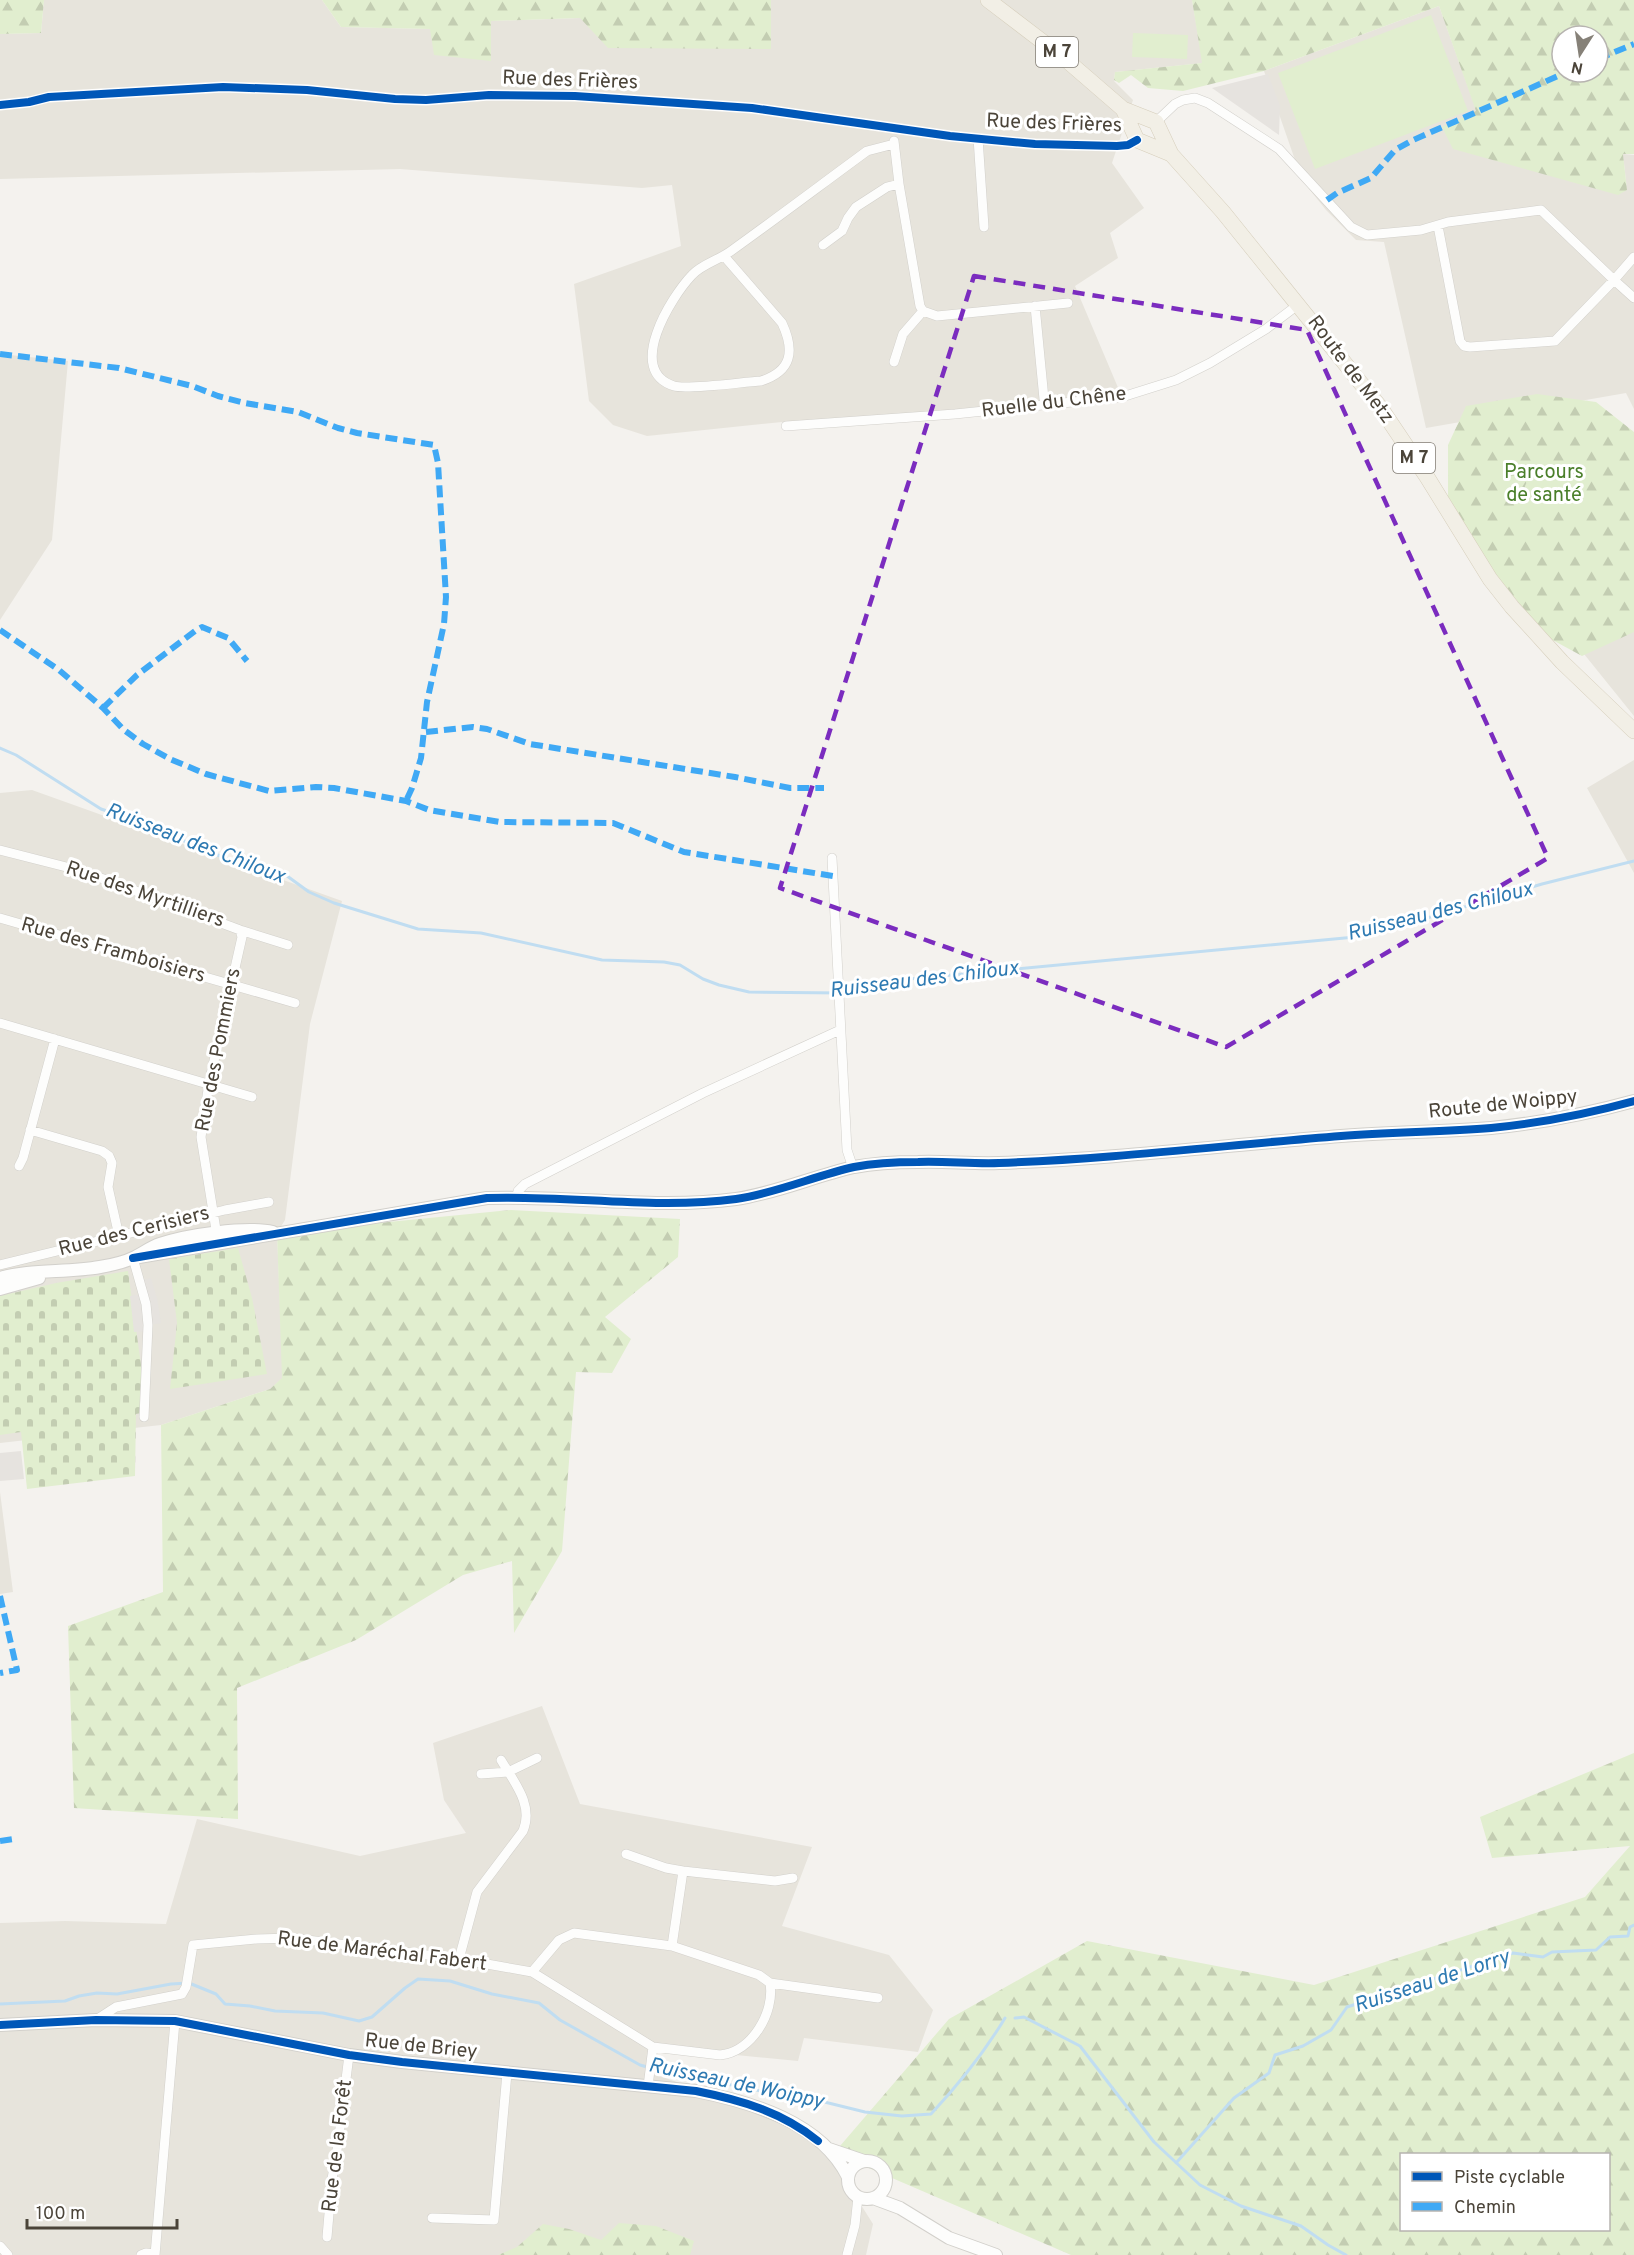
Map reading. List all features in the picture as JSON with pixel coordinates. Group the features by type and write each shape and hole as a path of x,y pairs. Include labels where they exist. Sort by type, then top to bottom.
{"main road":[{"name":"M 7","path":"988,0 1064,58 1123,109 1154,124"},
{"name":"M 7","path":"1123,109 1139,138"},
{"path":"1139,122 1154,124 1156,141 1139,138 1139,122"},
{"name":"Route de Metz","path":"1154,124 1171,154 1223,212 1380,407 1427,477 1490,579 1512,607 1562,662 1634,730"},
{"name":"Route de Metz","path":"1139,138 1171,154"}],"street":[{"name":"Rue des Frières","path":"0,105 49,97 224,87 308,90 395,99 535,94 752,108 896,129 1035,144 1117,146 1128,145 1139,138"},
{"path":"1154,124 1175,104 1183,100 1201,99 1279,149 1351,227 1359,232 1376,236 1438,226 1448,222 1541,210 1634,298"},
{"path":"896,129 894,144 899,184 920,306 923,311 937,316 1068,303"},
{"path":"978,138 984,227"},
{"path":"724,256 782,323 788,336 787,362 772,377 761,381 676,387 658,376 652,359 652,344 673,303 693,274 724,256 867,151 894,144"},
{"path":"823,245 842,231 856,207 887,187 899,184"},
{"path":"1438,226 1460,341 1464,346 1470,347 1555,341 1634,257"},
{"name":"Ruelle du Chêne","path":"786,426 955,414 1122,397 1176,380 1210,363 1266,329 1299,304"},
{"path":"1035,306 1044,399"},
{"path":"894,362 903,334 923,311"},
{"name":"Rue des Myrtilliers","path":"0,850 82,871 240,930 288,945"},
{"path":"832,858 847,1150 853,1168"},
{"name":"Rue des Framboisiers","path":"0,918 296,1003"},
{"name":"Rue des Pommiers","path":"217,1238 215,1212 201,1137 209,1083 242,937 240,930"},
{"path":"0,1023 252,1097"},
{"path":"517,1197 518,1191 525,1184 703,1093 840,1030"},
{"path":"19,1166 56,1039"},
{"name":"Route de Woippy","path":"64,1272 103,1266 217,1238 242,1241 277,1233 487,1198 517,1197 618,1202 699,1202 736,1199 771,1192 853,1168 878,1164 1056,1160 1375,1133 1489,1128 1540,1122 1602,1110 1634,1101"},
{"path":"30,1130 102,1151 109,1156 112,1167 108,1187 119,1236"},
{"name":"Rue des Cerisiers","path":"0,1265 215,1212 269,1202"},
{"path":"133,1258 146,1304 148,1325 144,1417"},
{"path":"0,1278 16,1274 64,1272"},
{"path":"0,1289 64,1272"},
{"path":"481,1774 508,1772 537,1758"},
{"path":"459,1959 477,1892 523,1831 526,1822 524,1800 501,1760"},
{"path":"626,1854 666,1868 683,1871 776,1881 793,1878"},
{"path":"672,1946 683,1871"},
{"path":"770,1983 772,1995 762,2024 749,2041 738,2050 720,2055 653,2052 532,1972 559,1940 574,1933 672,1946 759,1975 770,1983 878,1998"},
{"name":"Rue de Maréchal Fabert","path":"96,2020 111,2009 179,1996 184,1993 194,1946 257,1939 309,1940 459,1959 532,1972"},
{"name":"Rue de Briey","path":"0,2025 96,2020 175,2021 348,2055 507,2073 649,2082 742,2101 788,2120 826,2148 836,2158 848,2177"},
{"path":"141,2255 155,2254 175,2021"},
{"path":"649,2082 653,2052"},
{"name":"Rue de la Forêt","path":"327,2237 348,2055"},
{"path":"432,2218 494,2220 507,2073"},
{"name":"Rue de Briey","path":"826,2148 864,2161"},
{"path":"900,2208 888,2191 881,2167 876,2163 864,2161 854,2166 848,2177 850,2188 858,2197 873,2198 900,2208 949,2238 996,2255"},
{"path":"873,2198 883,2190 886,2184"},
{"path":"848,2255 855,2225 858,2197"},
{"path":"0,2246 8,2255"}],"highlighted area":[{"path":"974,276 1307,330 1548,858 1226,1047 780,888"}],"shaded area":[{"path":"44,0 322,0 341,27 430,29 491,61 490,21 580,18 770,49 771,0 1192,0 1203,63 1115,72 1114,81 1133,100 1112,163 1144,208 1110,233 1118,258 1075,286 1122,397 786,426 782,422 647,436 613,425 589,401 574,284 681,246 672,185 642,188 400,169 0,179 0,34 41,33"},
{"path":"1439,6 1477,112 1627,190 1623,154 1634,155 1634,409 1626,393 1426,428 1384,242 1356,240 1326,210 1302,180 1264,71"},
{"path":"1268,74 1280,106 1279,135 1212,88"},
{"path":"0,354 68,361 52,540 0,620"},
{"path":"1634,628 1634,716 1584,654"},
{"path":"1634,760 1634,873 1587,788"},
{"path":"32,790 342,901 310,1024 285,1220 277,1233 283,1378 270,1389 161,1425 0,1443 0,793"},
{"path":"151,1278 161,1323 148,1325 148,1331 134,1332 130,1296 143,1294 140,1281"},
{"path":"21,1451 24,1479 0,1481 0,1453"},
{"path":"0,1492 13,1592 0,1594"},
{"path":"542,1706 580,1804 812,1847 782,1926 889,1955 933,2010 918,2052 804,2038 798,2061 654,2047 650,2073 812,2127 873,2224 866,2255 0,2255 0,1923 65,1921 166,1924 197,1819 360,1856 466,1833 444,1800 433,1743"}],"green space":[{"path":"0,0 44,0 41,33 0,34"},
{"path":"322,0 771,0 771,49 608,48 580,18 491,21 491,61 434,55 430,29 341,27"},
{"path":"1192,0 1634,0 1634,154 1623,154 1627,190 1618,195 1453,149 1442,127 1476,111 1439,6 1264,71 1183,91 1148,88 1131,75 1119,83 1114,80 1115,72 1202,63"},
{"path":"1431,15 1468,111 1315,169 1278,73"},
{"path":"1133,33 1188,35 1187,59 1132,57"},
{"name":"Parcours de santé","path":"1537,394 1596,402 1634,432 1634,632 1582,656 1547,637 1500,580 1448,503 1448,445 1466,406"},
{"path":"1532,471 1581,481 1588,495 1584,515 1526,507 1525,486"},
{"path":"511,1210 680,1219 678,1257 605,1317 631,1339 612,1373 576,1372 562,1551 514,1633 512,1561 463,1575 356,1640 237,1688 238,1819 74,1808 68,1626 163,1592 161,1425 270,1389 282,1378 277,1233"},
{"path":"238,1248 252,1298 267,1374 170,1389 177,1323 169,1259"},
{"path":"128,1271 142,1372 141,1413 136,1414 135,1476 27,1489 21,1432 0,1435 0,1296 56,1283"},
{"path":"1634,1753 1634,2255 1071,2255 834,2153 949,2019 1087,1941 1314,1985 1585,1897 1630,1846 1492,1858 1480,1817"},
{"path":"619,2223 656,2226 694,2241 690,2255 498,2255 517,2247 543,2224 569,2229 601,2240"}],"waterway":[{"name":"Ruisseau des Chiloux","path":"0,748 16,755 101,809 137,821 239,864 283,873 309,892 334,903 418,929 481,933 602,960 664,962 680,965 703,979 749,992 843,993 888,981 1366,936 1542,884 1634,861"},
{"name":"Ruisseau de Lorry","path":"1176,2163 1234,2098 1269,2073 1275,2055 1303,2046 1331,2030 1347,2007 1513,1953 1543,1957 1552,1952 1596,1950 1610,1937 1628,1936 1630,1927 1634,1925"},
{"name":"Ruisseau de Woippy","path":"0,2004 65,2001 97,1993 117,1994 189,1983 216,1994 225,2004 275,2011 323,2013 359,2021 372,2017 418,1979 450,1981 492,1994 539,2003 560,2020 640,2065 686,2078 768,2093 792,2094 865,2112 902,2116 931,2114 970,2068 1005,2018"},
{"path":"1015,2018 1024,2017 1080,2046 1154,2142 1200,2185 1241,2206 1301,2226 1346,2255"}],"marked path":[{"path":"1610,54 1634,44"},
{"path":"1327,200 1371,178 1395,150 1411,141 1550,80"},
{"path":"0,354 119,368 192,386 245,403 298,412 357,433 434,445 438,463 446,597 444,624 427,702 421,758 406,801"},
{"path":"103,708 137,675 202,627 228,638 247,661"},
{"path":"0,630 59,670 103,708 124,730 143,744 170,759 206,774 269,791 316,787 334,788 406,801 429,810 500,822 613,823 684,852 833,876"},
{"path":"426,732 473,727 487,729 530,744 790,788 824,788"},
{"path":"0,1596 17,1670 0,1673"},
{"path":"0,1841 14,1839"}],"cycle path":[{"path":"0,105 49,97 223,87 307,90 426,100 489,95 575,96 752,108 950,136 1035,144 1117,146 1128,145 1137,140"},
{"path":"133,1258 487,1198 549,1198 643,1203 705,1202 751,1196 854,1167 886,1163 1042,1161 1341,1136 1491,1128 1563,1118 1634,1101"},
{"path":"0,2025 96,2020 175,2021 349,2055 696,2091 760,2108 790,2122 818,2141"}]}
